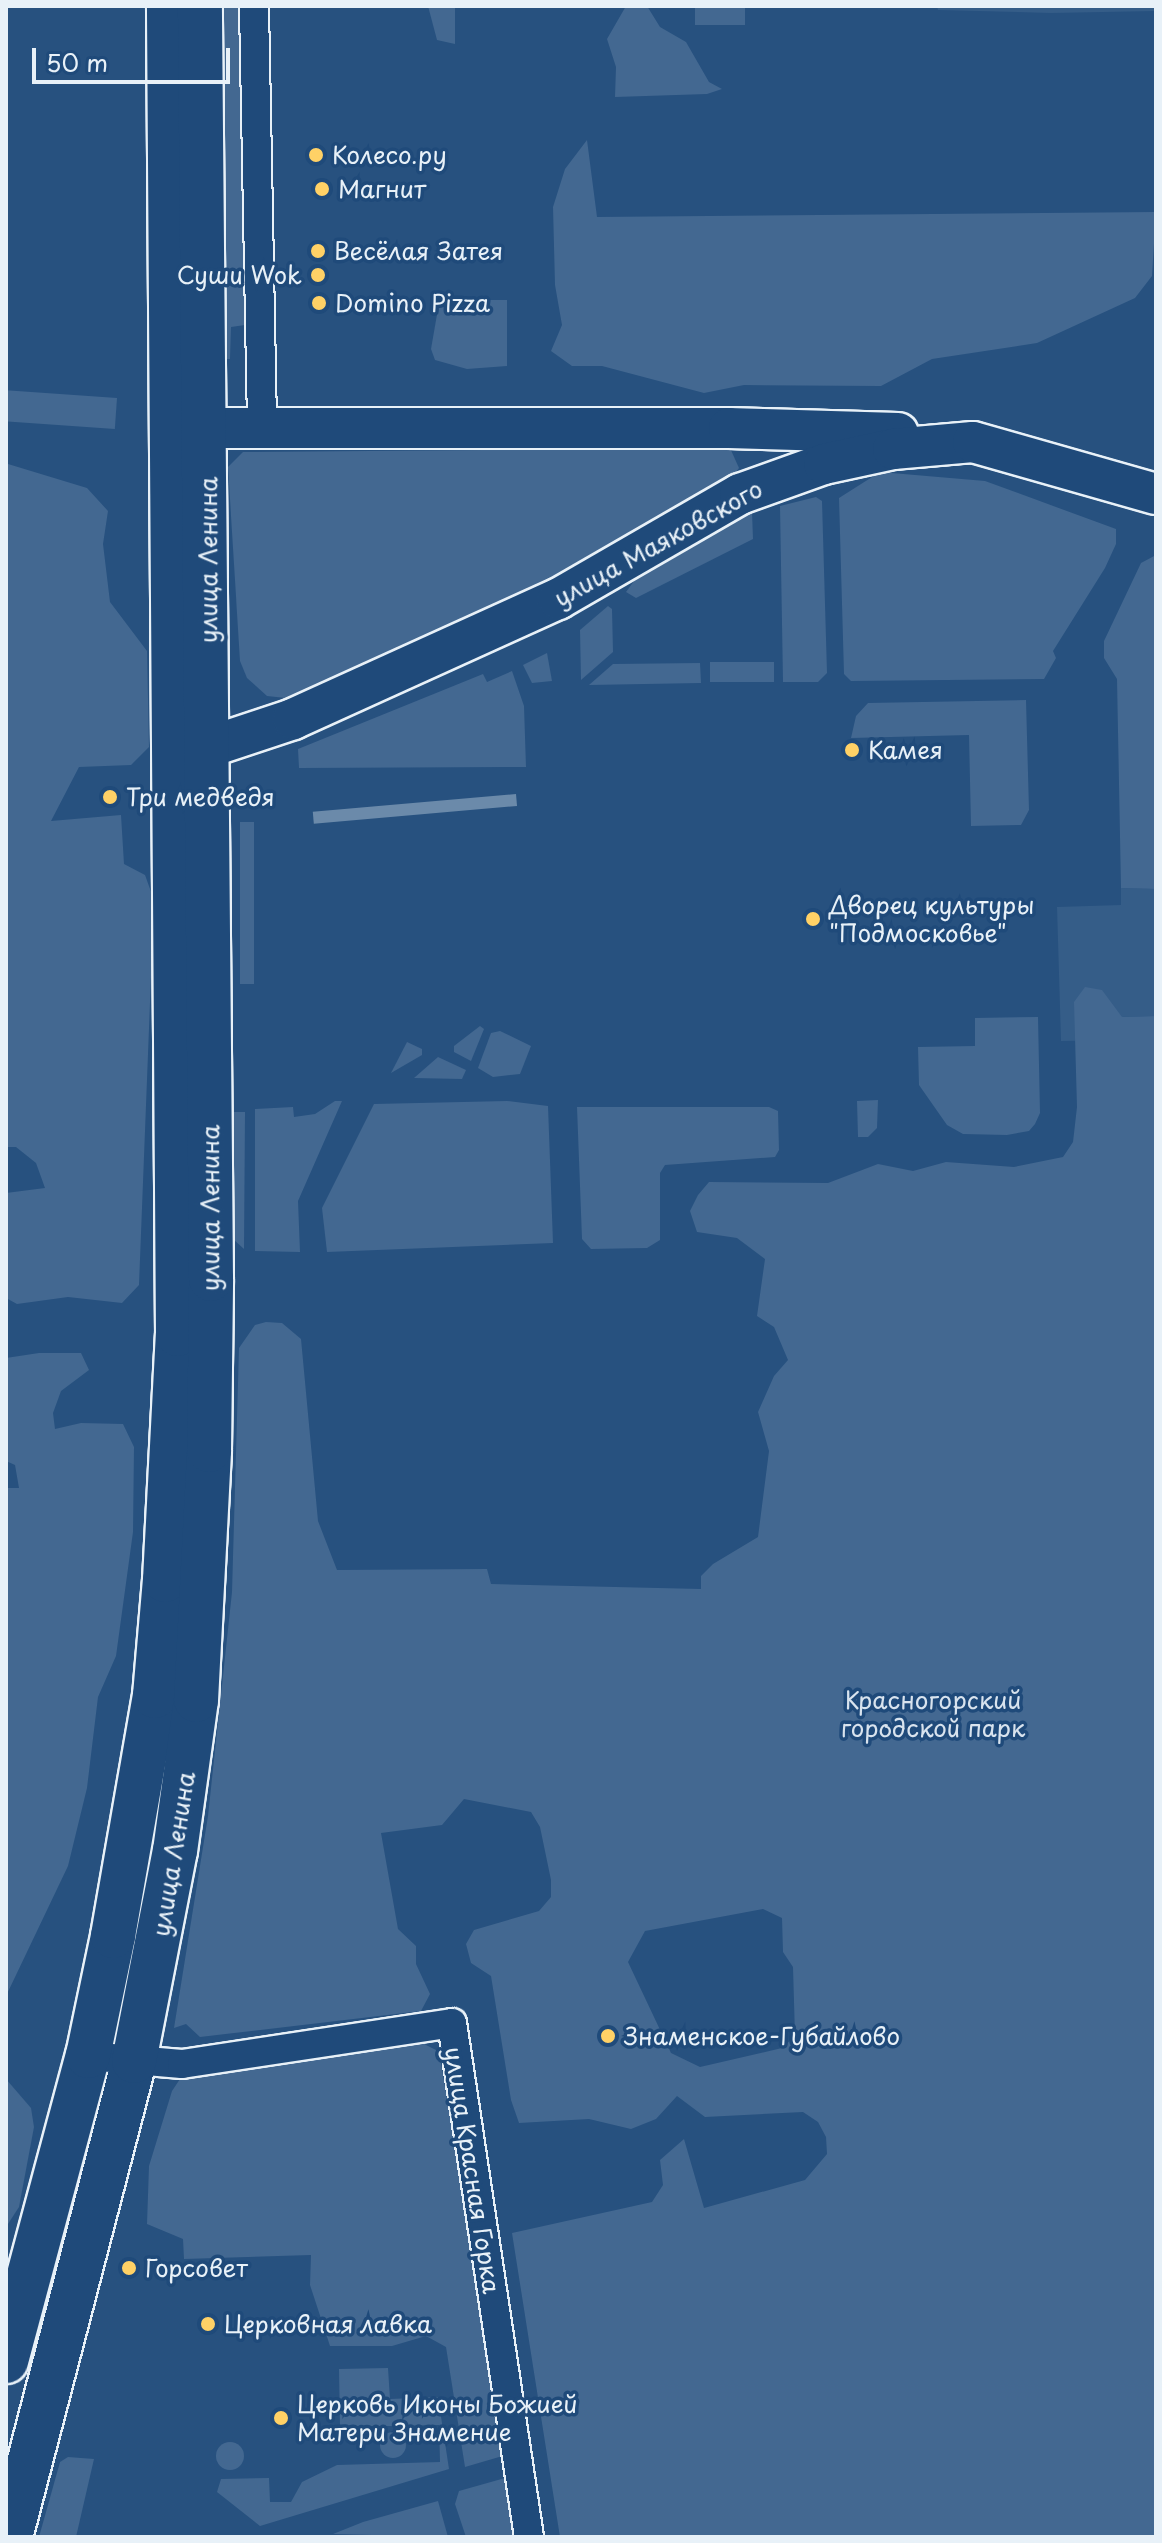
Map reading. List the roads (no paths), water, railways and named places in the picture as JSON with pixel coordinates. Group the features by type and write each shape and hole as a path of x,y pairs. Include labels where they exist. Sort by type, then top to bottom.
{"main road":[{"name":"улица Ленина","path":"169,6 191,428"},
{"name":"улица Ленина","path":"10,2537 134,2061 175,1851 196,1700 204,1584 211,1279 193,747 191,428 200,6"},
{"name":"улица Ленина","path":"6,2361 88,2056 155,1696 165,1580 178,1334 193,747"}],"street":[{"path":"254,6 262,428"},
{"path":"191,428 729,428 894,433 973,442"},
{"path":"729,428 751,450 751,476 740,494"},
{"name":"улица Маяковского","path":"193,747 293,719 498,628 740,494 824,464 893,449 973,442 1156,494"},
{"name":"улица Красная Горка","path":"88,2056 182,2064 452,2023 529,2537"}],"place":[{"name":"Колесо.ру","path":"316,155"},
{"name":"Магнит","path":"322,189"},
{"name":"Весёлая Затея","path":"318,251"},
{"name":"Суши Wok","path":"318,275"},
{"name":"Domino Pizza","path":"319,303"},
{"name":"Камея","path":"852,750"},
{"name":"Три медведя","path":"110,797"},
{"name":"Дворец культуры \"Подмосковье\"","path":"813,919"},
{"name":"Знаменское-Губайлово","path":"608,2036"},
{"name":"Горсовет","path":"129,2268"},
{"name":"Церковная лавка","path":"208,2324"},
{"name":"Церковь Иконы Божией Матери Знамение","path":"281,2418"}],"park label":[{"name":"Красногорский городской парк","path":"933,1714"}]}
